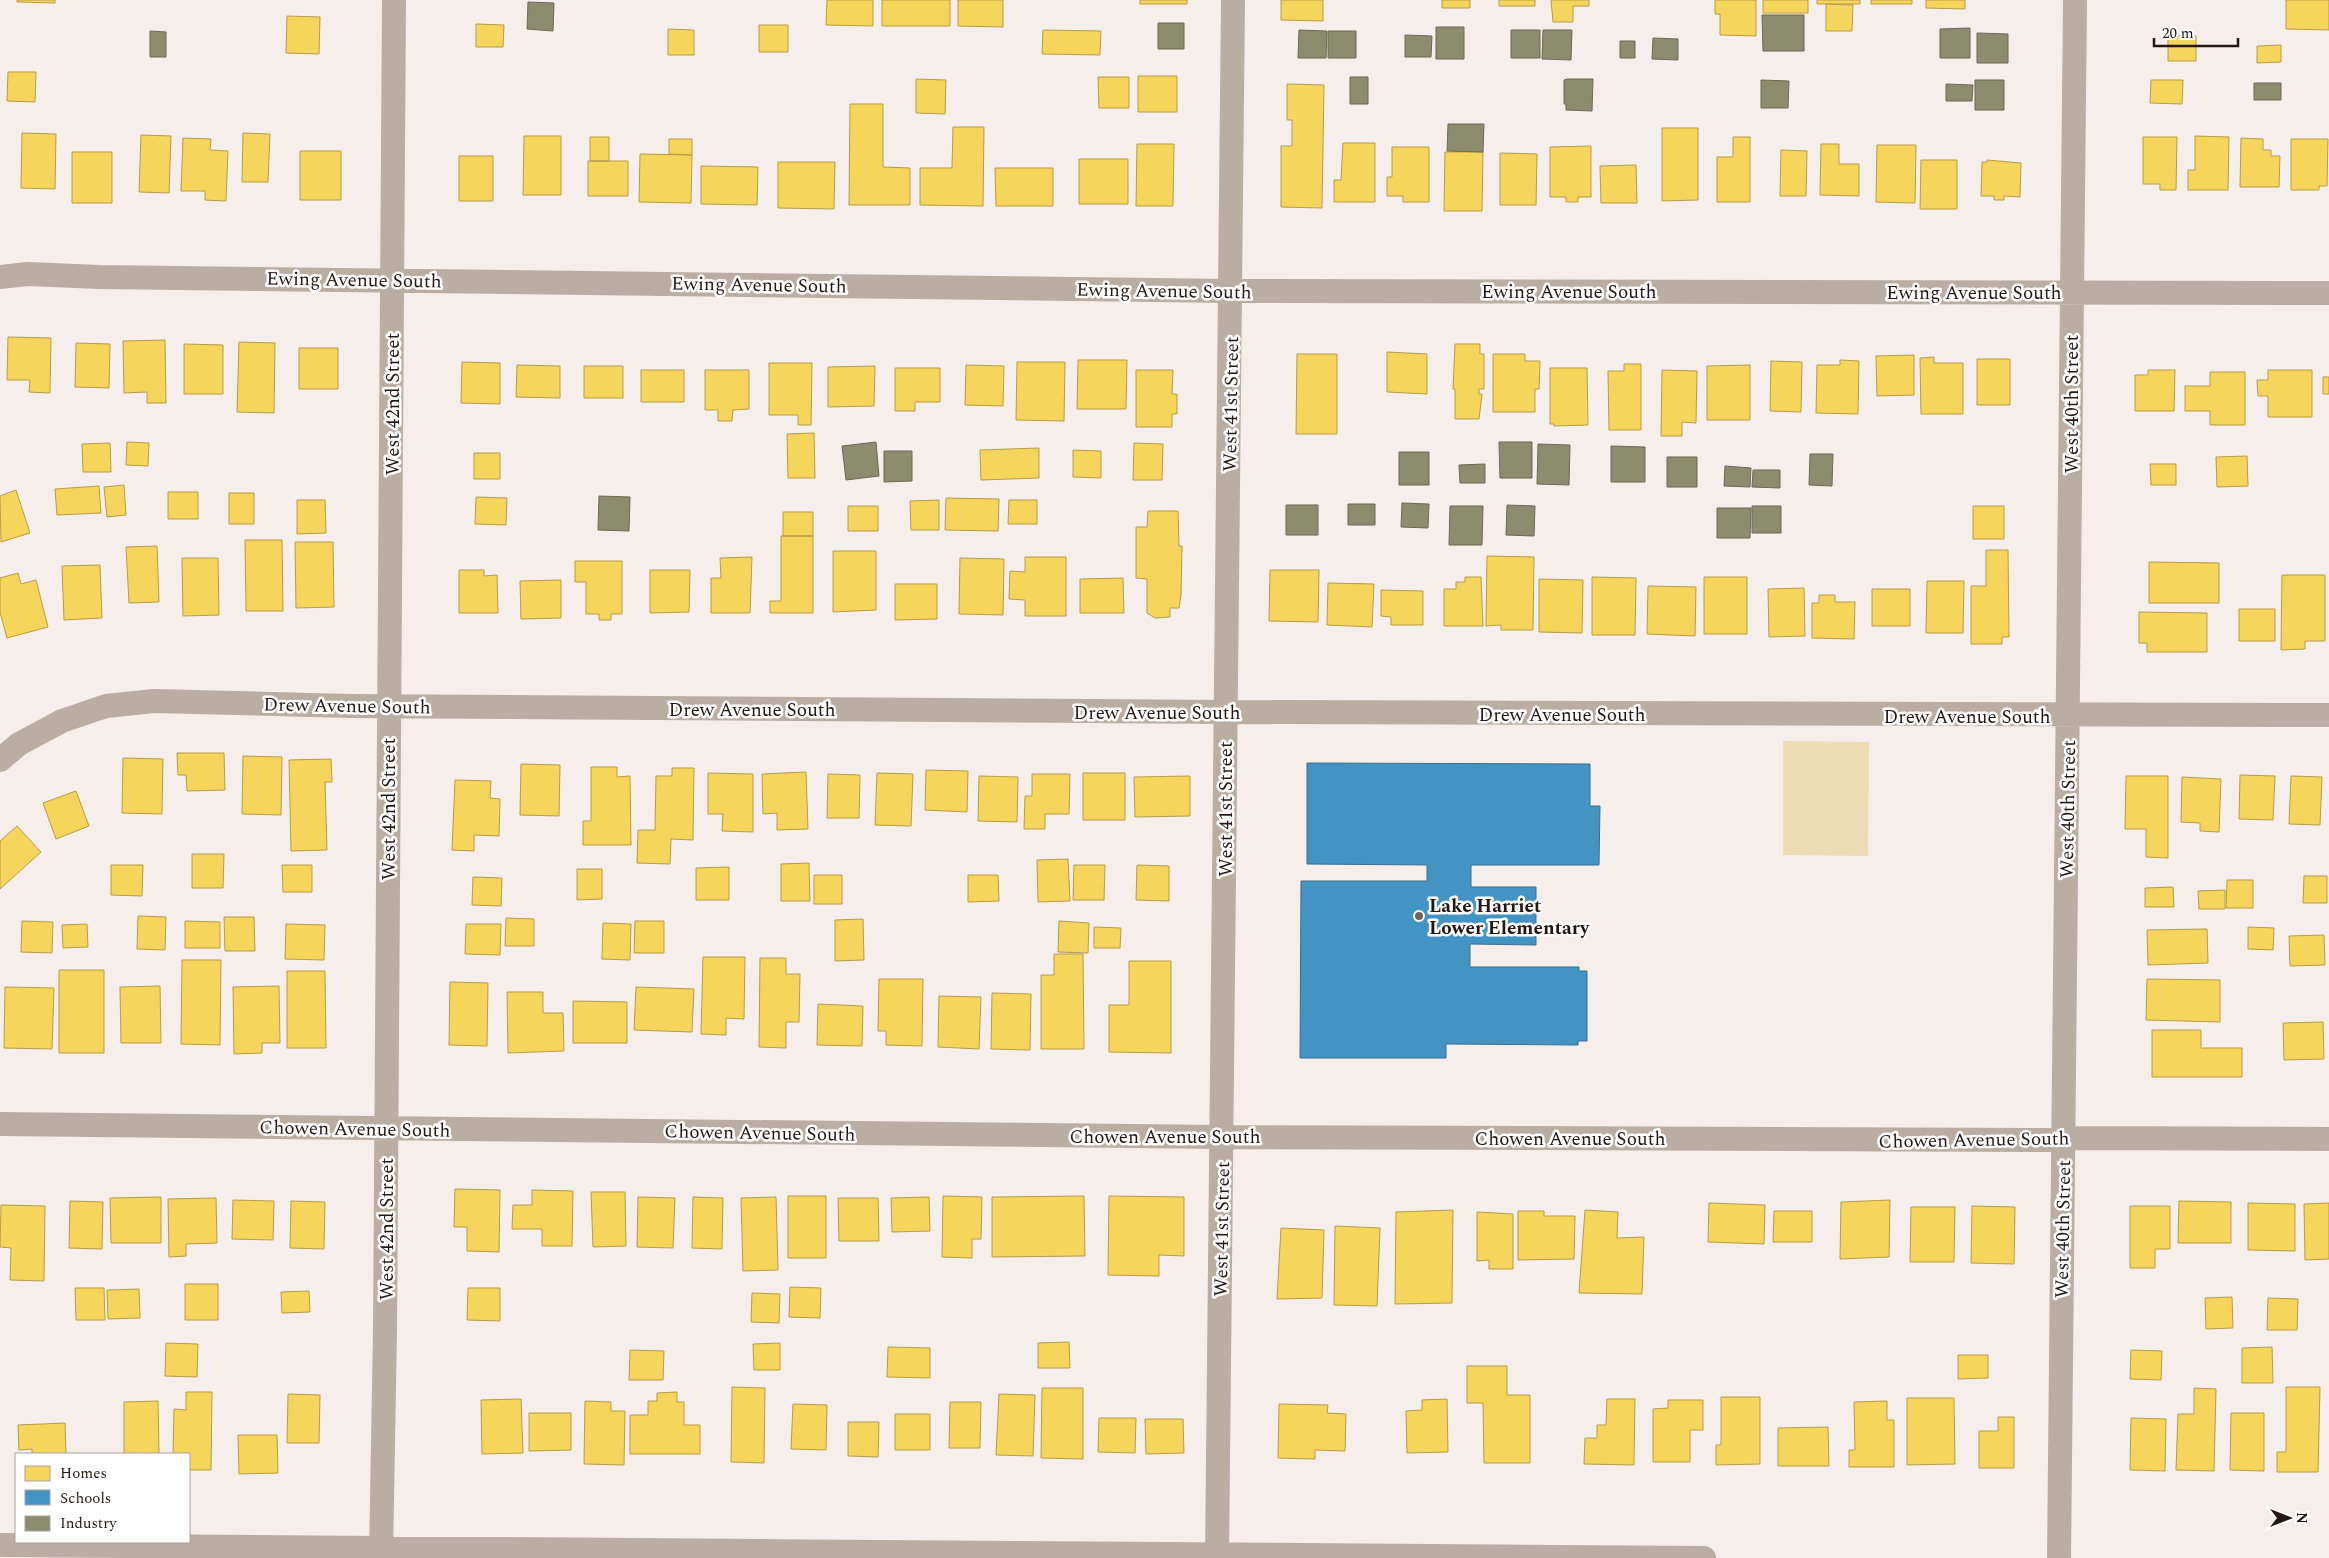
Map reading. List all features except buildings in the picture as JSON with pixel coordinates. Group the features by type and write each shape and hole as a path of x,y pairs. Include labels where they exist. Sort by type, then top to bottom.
{"street":[{"name":"West 42nd Street","path":"381,1552 394,0"},
{"name":"West 41st Street","path":"1218,1557 1233,0"},
{"name":"West 40th Street","path":"2060,1558 2075,0"},
{"name":"Ewing Avenue South","path":"0,277 28,274 99,277 392,279 1230,291 2329,293"},
{"name":"Drew Avenue South","path":"0,760 19,744 62,721 106,706 154,701 389,706 1226,712 2068,716 2077,714 2329,715"},
{"name":"Chowen Avenue South","path":"0,1124 1222,1137 2329,1139"},
{"path":"0,1545 381,1552 1704,1558"}],"shaded area":[{"path":"1783,741 1869,742 1868,856 1783,855"}],"place":[{"name":"Lake Harriet Lower Elementary","path":"1419,916"}]}
